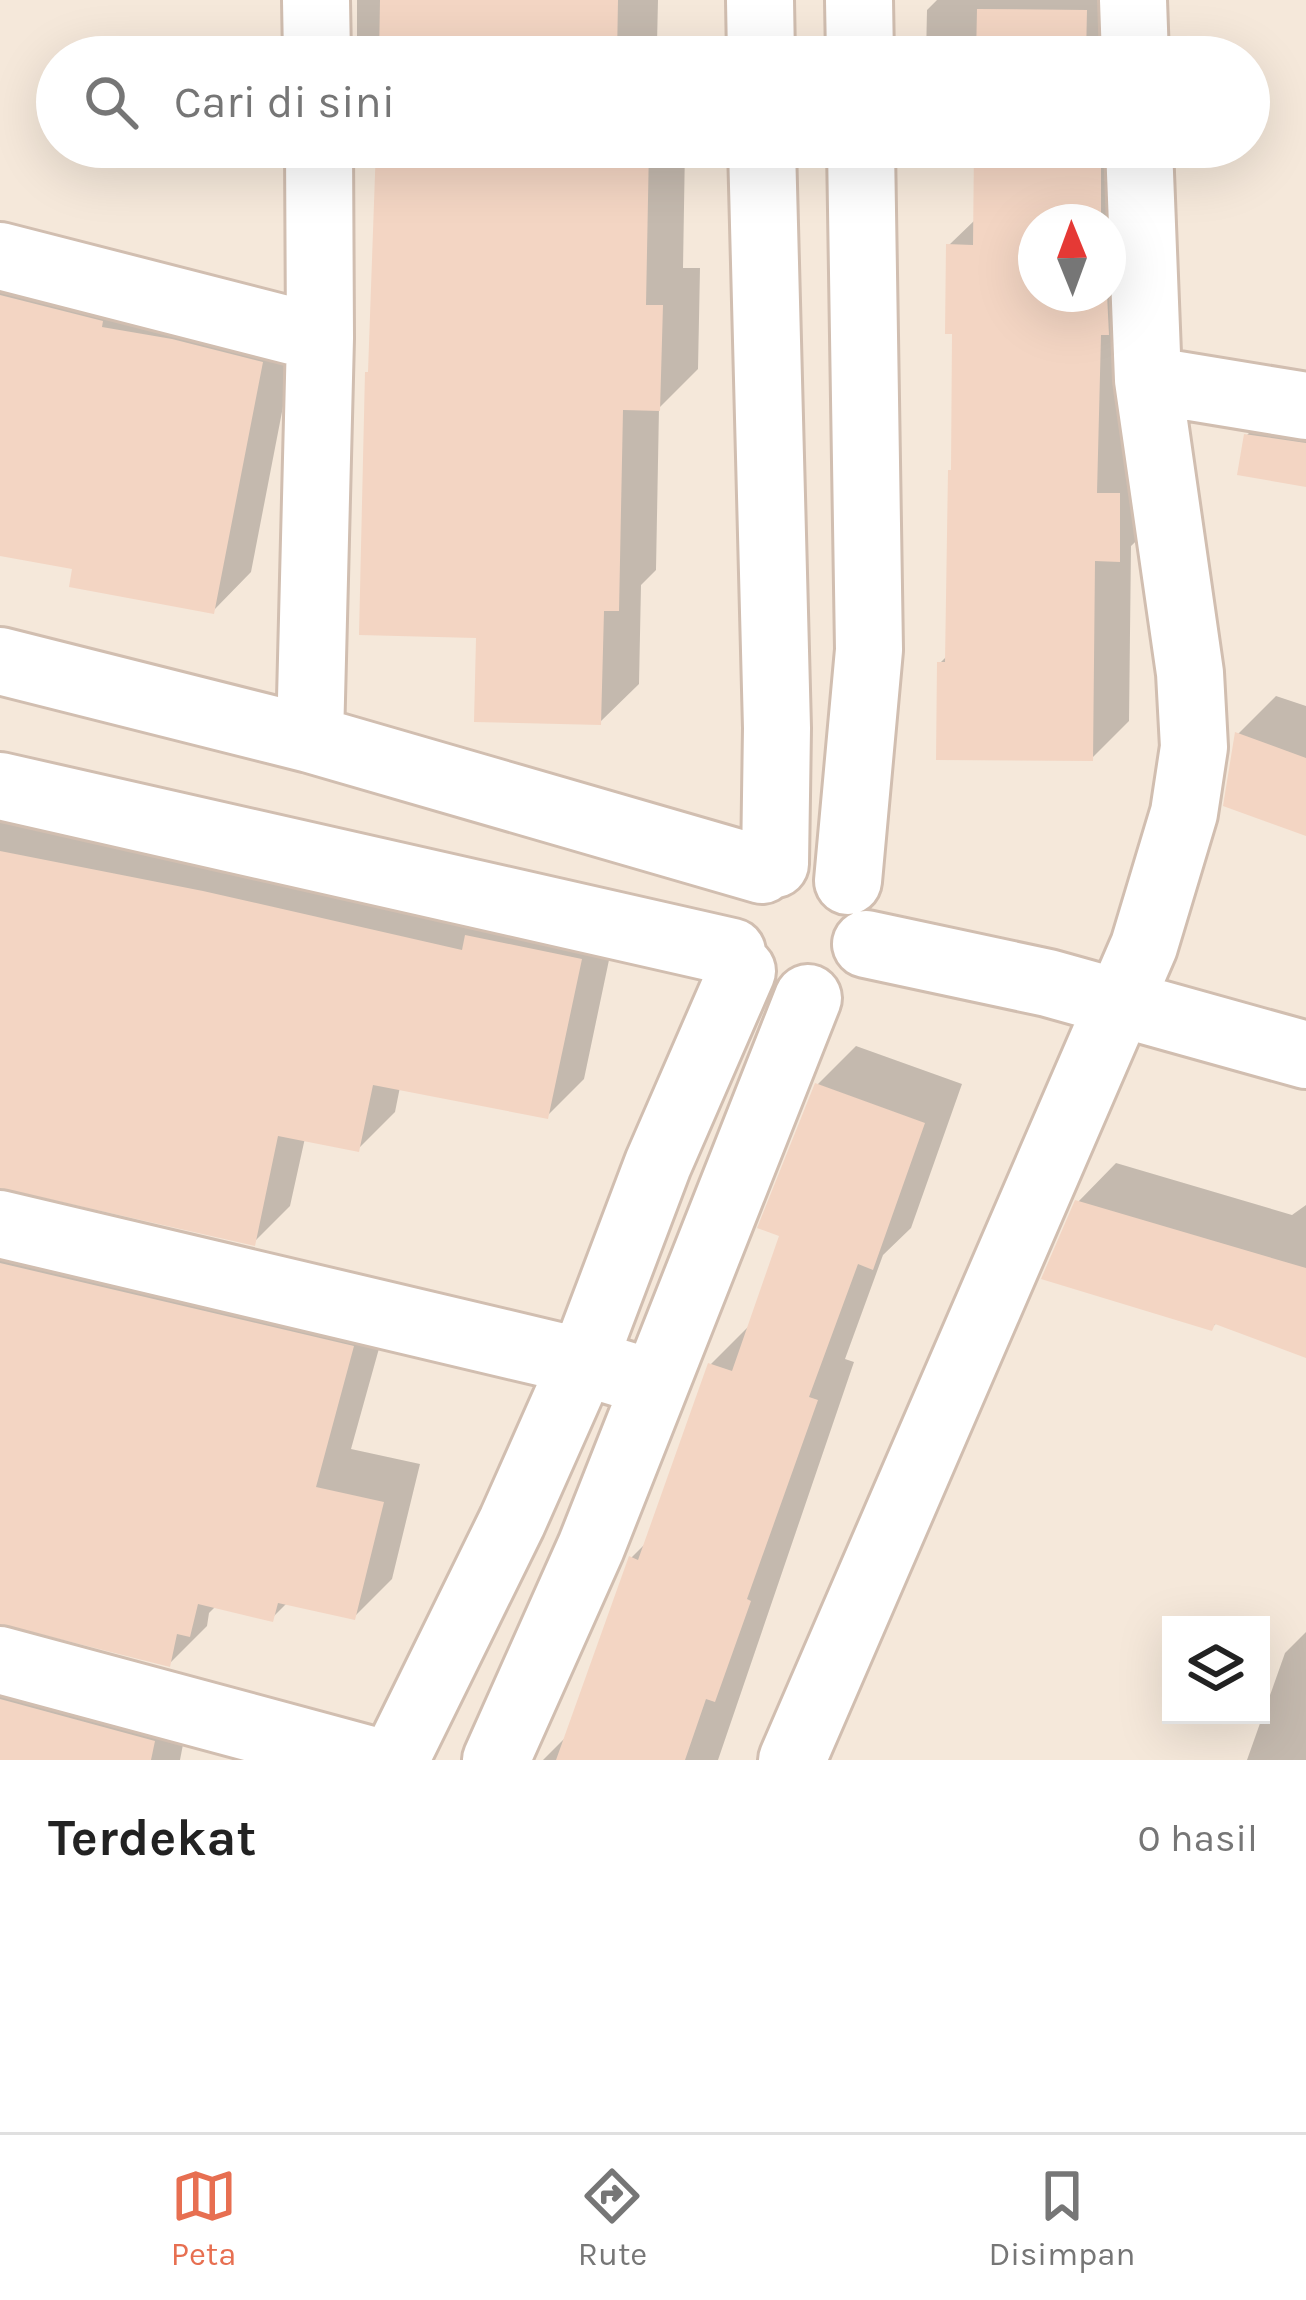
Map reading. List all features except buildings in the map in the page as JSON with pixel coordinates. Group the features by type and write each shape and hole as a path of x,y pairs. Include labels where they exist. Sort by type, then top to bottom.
{"street":[{"path":"316,0 317,36"},
{"path":"760,0 761,36"},
{"path":"859,0 860,36"},
{"path":"1133,0 1135,36"},
{"path":"310,739 320,338 319,168"},
{"path":"763,168 777,728 769,867"},
{"path":"848,881 869,650 861,168"},
{"path":"792,1760 1144,946 1184,813 1194,747 1190,673 1148,380 1140,168"},
{"path":"0,256 320,338"},
{"path":"1148,380 1306,406"},
{"path":"0,661 310,739 769,867"},
{"path":"0,787 737,962 772,993 808,998 828,992 860,964 867,921 861,899 848,881 827,866 802,859 769,867 743,886 732,905 728,929 737,962 583,1362 512,1522 395,1760"},
{"path":"866,944 1120,1001 1306,1055"},
{"path":"496,1760 590,1547 808,998"},
{"path":"0,1224 583,1362 655,1384"},
{"path":"512,1522 590,1547"},
{"path":"0,1660 371,1760"}],"shaded area":[{"path":"0,0 1306,0 1306,1760 0,1760"}]}
